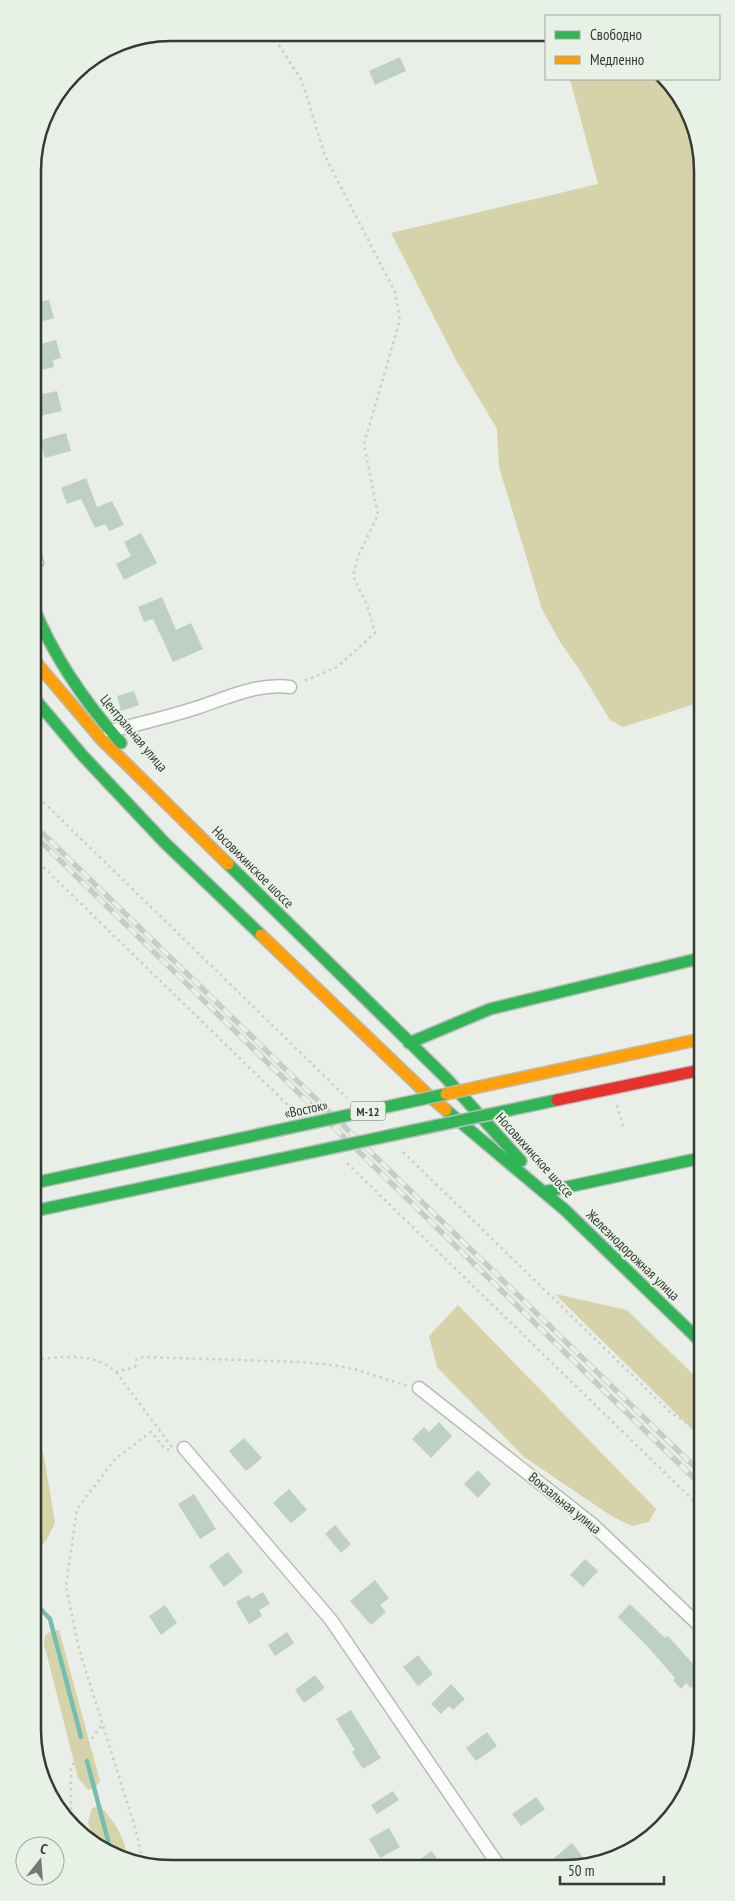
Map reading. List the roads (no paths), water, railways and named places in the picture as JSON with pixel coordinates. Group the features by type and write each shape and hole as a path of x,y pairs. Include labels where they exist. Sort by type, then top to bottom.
{"main road":[{"name":"Центральная улица","path":"42,624 54,654 74,685 110,731 231,867"},
{"name":"Носовихинское шоссе","path":"42,669 102,739 446,1078 546,1192"},
{"name":"Носовихинское шоссе","path":"42,707 83,756 165,843 428,1095 546,1192 565,1210"},
{"path":"409,1042 490,1009 693,960"},
{"name":"«Восток»","path":"41,1181 693,1041"},
{"name":"М-12","path":"41,1209 693,1072"},
{"path":"546,1192 693,1160"},
{"name":"Железнодорожная улица","path":"565,1210 693,1335"}],"street":[{"path":"110,731 196,708 256,688 271,686 290,687"},
{"name":"Вокзальная улица","path":"419,1388 592,1524 693,1620"},
{"path":"184,1448 332,1620 495,1860"}],"waterway":[{"path":"41,1609 50,1619 81,1737"},
{"path":"87,1761 109,1843"}],"railway":[{"path":"42,832 693,1465"},
{"path":"42,842 693,1477"}]}
